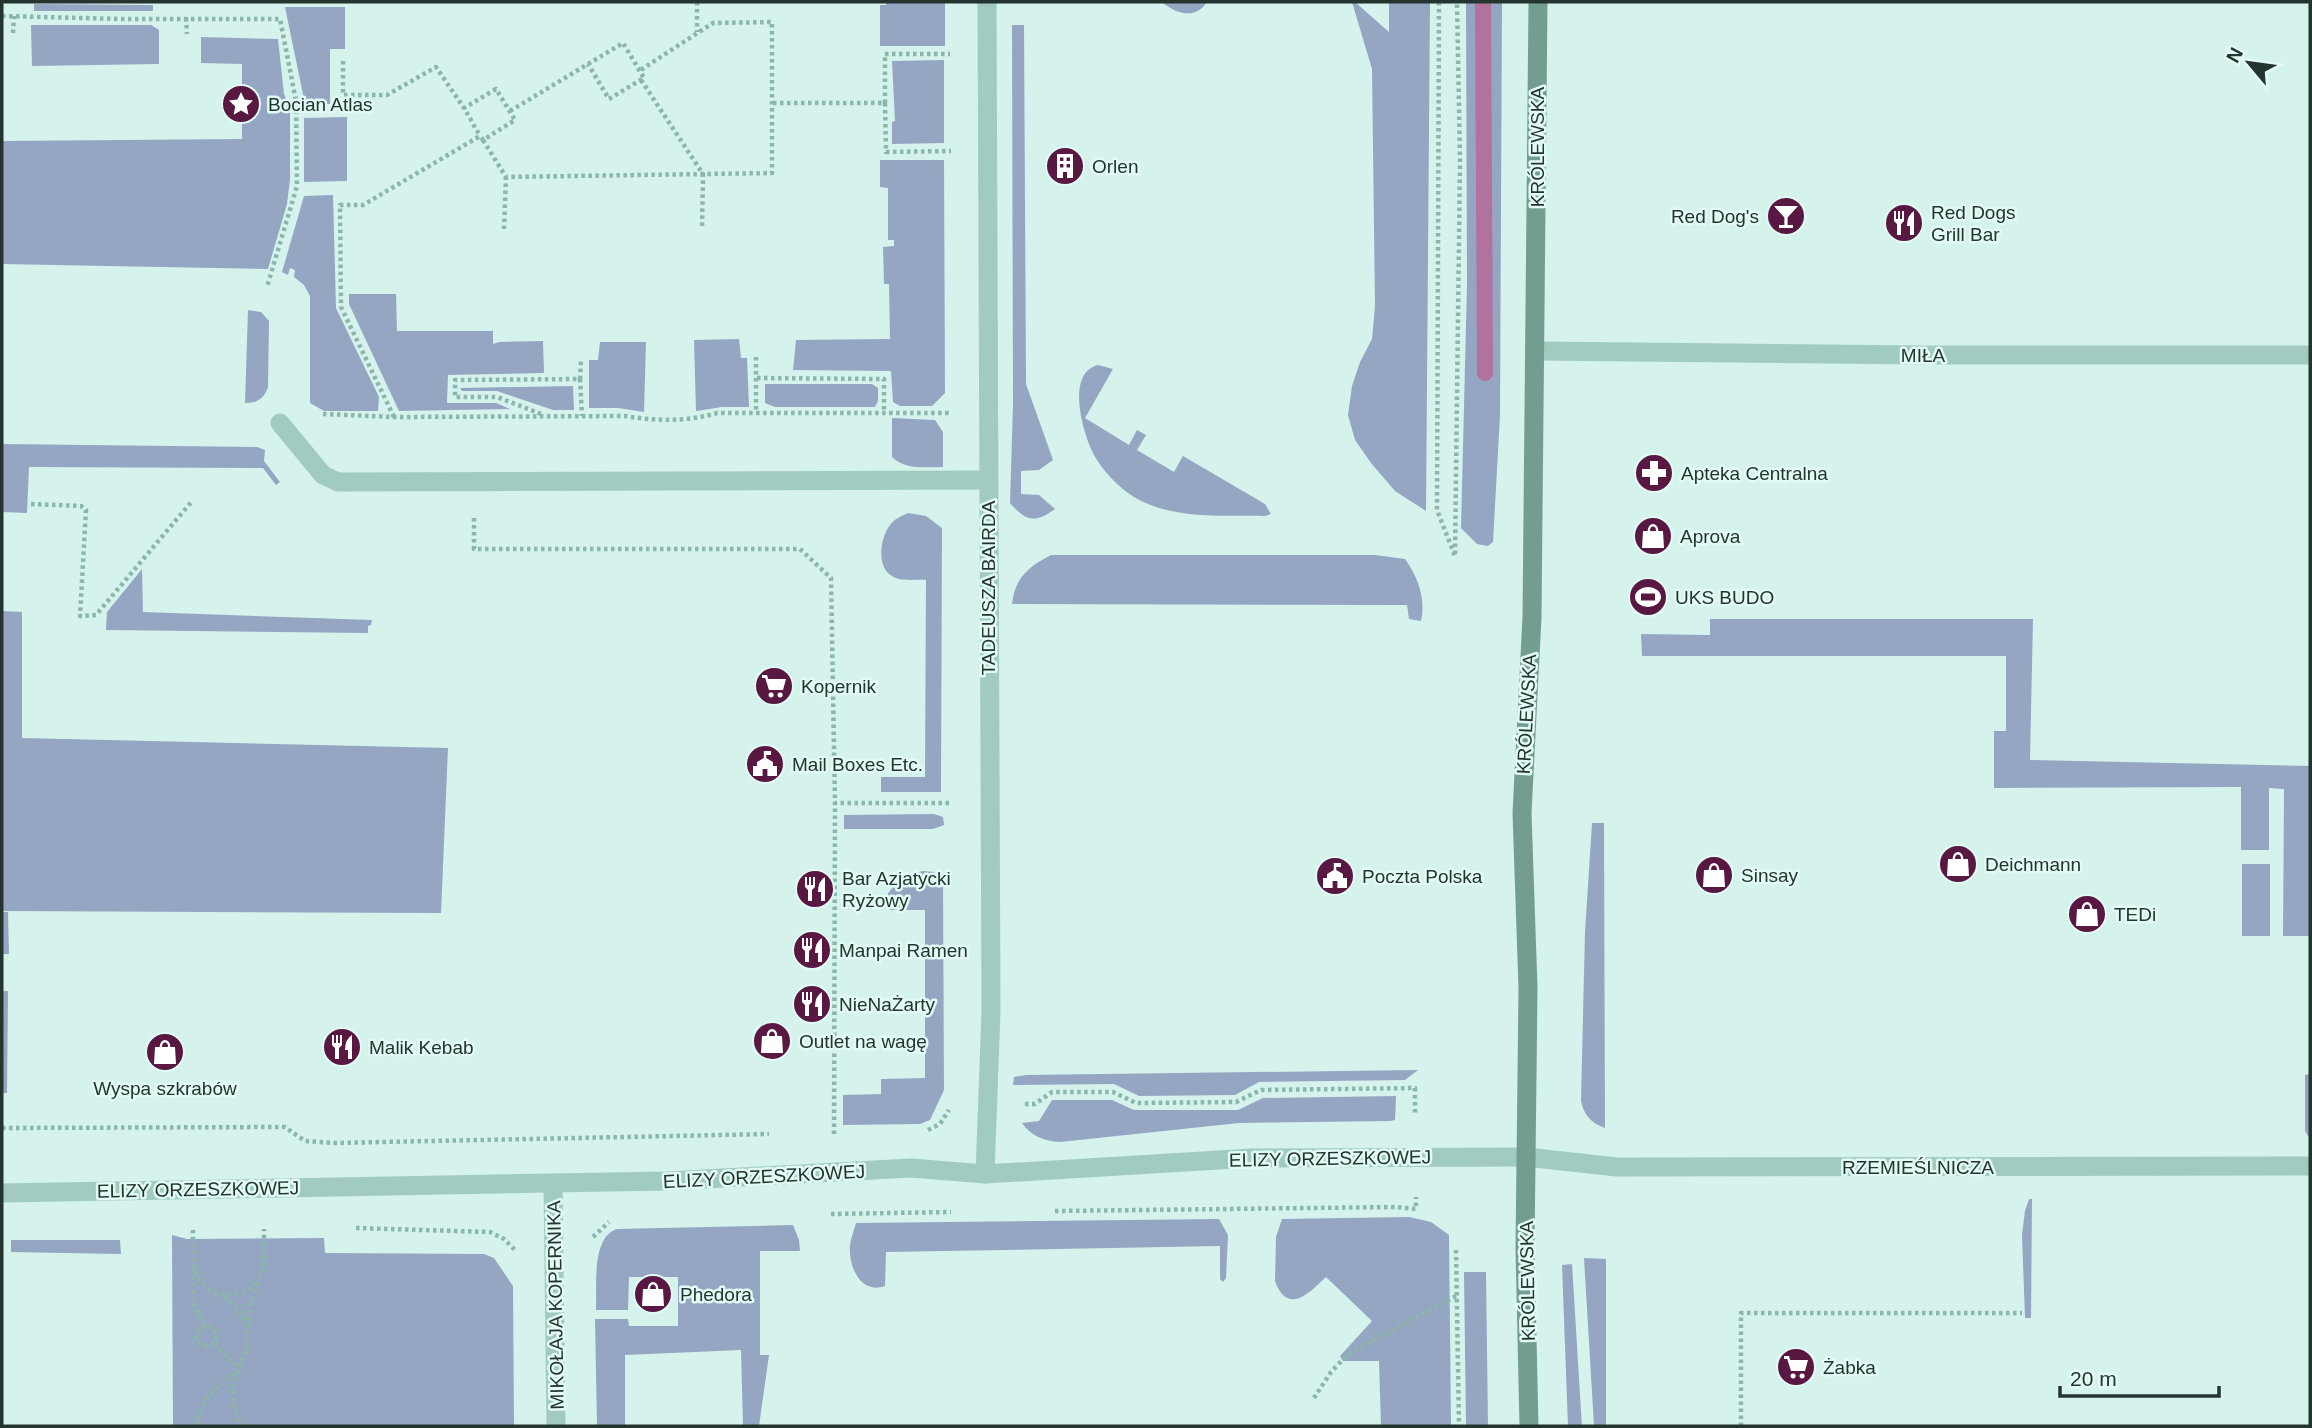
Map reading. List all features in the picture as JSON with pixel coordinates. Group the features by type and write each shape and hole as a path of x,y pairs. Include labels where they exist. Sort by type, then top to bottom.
{"main road":[{"name":"KRÓLEWSKA","path":"1529,1426 1525,1249 1528,988 1522,813 1532,617 1538,2"}],"street":[{"name":"TADEUSZA BAIRDA","path":"985,1174 991,1012 986,2"},
{"name":"MIŁA","path":"1536,351 2310,355"},
{"path":"280,424 323,475 338,482 988,480"},
{"name":"RZEMIEŚLNICZA","path":"1526,1157 1617,1167 2310,1166"},
{"name":"ELIZY ORZESZKOWEJ","path":"2,1193 667,1181 911,1168 985,1174 1252,1158 1526,1157"},
{"name":"MIKOŁAJA KOPERNIKA","path":"553,1183 556,1426"}],"path":[{"path":"697,2 697,33"},
{"path":"1439,2 1437,510 1455,556 1460,160 1457,2"},
{"path":"2,16 280,19 296,101 297,186 267,287"},
{"path":"13,33 14,16"},
{"path":"186,18 187,34"},
{"path":"506,177 772,173 772,22 713,23 639,71"},
{"path":"510,111 588,64 623,43 644,78 609,99 588,64"},
{"path":"953,54 885,54 886,152 953,151"},
{"path":"343,61 343,95 387,95 436,67 506,177 504,229"},
{"path":"641,80 703,174 702,228"},
{"path":"394,417 341,307 340,205 363,205 515,120 496,89 464,108"},
{"path":"773,103 886,103"},
{"path":"756,357 756,413"},
{"path":"580,360 582,416"},
{"path":"757,378 884,380 884,413"},
{"path":"545,416 497,397 455,397 456,380 580,379"},
{"path":"314,414 697,419 717,413 955,413"},
{"path":"31,504 82,506 86,510 80,616 96,615 193,500"},
{"path":"474,511 474,550 800,550 831,578 835,803 834,1134 847,1133"},
{"path":"835,803 952,803"},
{"path":"1014,1104 1035,1104 1052,1092 1113,1092 1136,1103 1237,1102 1261,1090 1415,1088 1415,1115"},
{"path":"924,1133 940,1124 952,1105"},
{"path":"2,1128 285,1127 305,1142 335,1143 779,1134"},
{"path":"1044,1212 1395,1207 1416,1209 1416,1196"},
{"path":"824,1214 962,1212"},
{"path":"590,1243 605,1223 618,1218"},
{"path":"351,1228 490,1232 514,1248 520,1259"},
{"path":"252,1229 276,1229"},
{"path":"244,1426 237,1418 234,1407 233,1385 247,1350 249,1310 264,1266 264,1229"},
{"path":"179,1230 205,1230"},
{"path":"193,1230 193,1301 204,1325 214,1328 215,1343 228,1359 240,1367"},
{"path":"1456,1250 1459,1426"},
{"path":"194,1264 201,1281 236,1306 248,1331"},
{"path":"220,1294 229,1297 243,1294 258,1281"},
{"path":"1314,1398 1331,1372 1348,1354 1458,1295"},
{"path":"1741,1426 1741,1313 2022,1313"},
{"path":"204,1325 197,1331 197,1342 205,1346 215,1343"},
{"path":"196,1426 204,1401 236,1373"}],"shaded area":[{"path":"886,2 945,2 945,46 880,46 880,5 886,5"},
{"path":"1162,2 1207,2 1197,11 1185,13 1173,10"},
{"path":"1352,2 1389,32 1389,2 1430,2 1426,511 1395,491 1371,463 1355,440 1348,415 1352,386 1372,339 1375,306 1372,69"},
{"path":"1466,2 1502,2 1500,415 1493,542 1488,546 1477,544 1461,528 1467,285"},
{"path":"34,4 153,5 153,11 34,11"},
{"path":"285,7 345,7 345,49 330,49 330,104 305,104"},
{"path":"31,25 151,25 159,30 159,64 32,66"},
{"path":"1012,25 1024,25 1026,384 1053,460 1039,470 1021,471 1021,494 1039,495 1055,509 1036,518 1026,517 1010,503 1013,405"},
{"path":"201,37 278,39 284,94 290,107 290,179 287,204 268,269 2,264 2,141 242,139 242,64 201,63"},
{"path":"944,60 944,143 892,144 892,122 895,121 892,61"},
{"path":"347,117 347,181 304,182 304,118"},
{"path":"880,160 944,160 945,393 932,406 900,406 893,402 891,371 793,370 796,340 890,339 889,284 884,284 883,247 894,246 894,240 888,240 888,188 880,187"},
{"path":"333,195 336,308 379,397 378,411 324,411 310,403 310,296 304,285 294,277 295,270 290,268 288,275 282,272 304,196"},
{"path":"349,294 396,294 397,331 493,331 493,344 543,341 544,373 448,375 447,403 496,403 510,409 399,411 349,304"},
{"path":"248,310 261,312 269,321 268,387 260,400 245,403"},
{"path":"739,339 741,358 747,358 749,407 696,411 694,340"},
{"path":"600,342 646,342 644,412 618,408 589,408 589,360 598,360"},
{"path":"1098,365 1113,369 1085,418 1129,445 1137,430 1146,435 1137,450 1174,472 1183,456 1265,504 1271,514 1231,516 1181,513 1149,504 1122,488 1106,473 1094,455 1082,419 1079,391 1082,379 1088,370"},
{"path":"765,384 872,384 878,388 878,401 875,407 775,407 765,403"},
{"path":"573,386 574,410 553,410 497,391 462,391 460,388"},
{"path":"892,418 935,420 943,432 943,467 909,466 892,457"},
{"path":"2,444 257,447 265,450 264,461 280,482 276,485 263,468 29,467 27,513 2,512"},
{"path":"908,513 926,516 942,528 941,792 881,792 881,777 925,777 926,580 904,580 892,576 884,566 881,552 890,525"},
{"path":"1051,555 1375,555 1405,559 1420,588 1421,621 1409,619 1407,605 1012,604 1016,587 1024,574"},
{"path":"142,569 143,612 372,620 371,625 368,626 368,633 106,630 107,612"},
{"path":"2,611 22,612 22,738 448,748 441,913 2,911"},
{"path":"1710,619 2033,619 2030,760 2310,766 2310,1136 2305,1131 2305,1075 2309,1074 2309,936 2283,936 2284,789 2269,788 2269,850 2241,850 2241,787 1994,788 1994,731 2006,731 2006,656 1642,656 1641,634 1710,635"},
{"path":"934,814 943,817 944,825 933,829 844,829 844,815"},
{"path":"1592,823 1604,823 1605,1128 1589,1118 1581,1101 1585,932"},
{"path":"2242,864 2270,864 2270,936 2242,936"},
{"path":"923,871 934,872 943,879 944,1090 930,1120 920,1124 843,1125 843,1095 881,1094 881,1079 925,1078 925,910 890,910 885,907 888,894 897,883"},
{"path":"2,912 8,912 9,954 2,954"},
{"path":"2,991 8,991 7,1093 2,1093"},
{"path":"1418,1070 1405,1080 1259,1082 1235,1095 1139,1096 1114,1084 1013,1085 1014,1077 1026,1075"},
{"path":"1396,1096 1395,1120 1390,1121 1239,1123 1060,1142 1038,1137 1022,1123 1039,1121 1052,1100 1112,1100 1134,1110 1238,1110 1263,1098"},
{"path":"2029,1199 2032,1199 2031,1318 2025,1318 2022,1235"},
{"path":"1409,1217 1431,1222 1449,1235 1451,1426 1381,1426 1379,1361 1343,1361 1340,1356 1372,1321 1326,1277 1307,1294 1293,1299 1286,1298 1280,1292 1275,1281 1276,1237 1282,1219"},
{"path":"1219,1219 1228,1235 1226,1278 1223,1282 1220,1279 1220,1246 886,1252 885,1286 876,1288 862,1282 857,1276 850,1253 850,1242 856,1223"},
{"path":"793,1225 800,1251 760,1251 760,1355 769,1355 759,1426 743,1426 741,1350 625,1355 625,1426 597,1426 595,1319 628,1319 629,1326 678,1326 678,1277 629,1277 628,1310 596,1310 599,1252 609,1234 617,1229"},
{"path":"172,1235 187,1239 324,1238 325,1253 484,1254 494,1258 513,1286 514,1426 173,1426"},
{"path":"11,1240 120,1240 121,1254 11,1252"},
{"path":"1584,1258 1606,1259 1606,1426 1594,1426"},
{"path":"1572,1264 1582,1426 1568,1426 1562,1265"},
{"path":"1464,1272 1486,1272 1488,1426 1466,1426"}],"waterway":[{"path":"1483,2 1485,373"}],"place":[{"name":"Bocian Atlas","path":"241,104"},
{"name":"Orlen","path":"1065,166"},
{"name":"Red Dog's","path":"1786,216"},
{"name":"Red Dogs Grill Bar","path":"1904,223"},
{"name":"Apteka Centralna","path":"1654,473"},
{"name":"Aprova","path":"1653,536"},
{"name":"UKS BUDO","path":"1648,597"},
{"name":"Kopernik","path":"774,686"},
{"name":"Mail Boxes Etc.","path":"765,764"},
{"name":"Deichmann","path":"1958,864"},
{"name":"Sinsay","path":"1714,875"},
{"name":"Poczta Polska","path":"1335,876"},
{"name":"Bar Azjatycki Ryżowy","path":"815,889"},
{"name":"TEDi","path":"2087,914"},
{"name":"Manpai Ramen","path":"812,950"},
{"name":"NieNaŻarty","path":"812,1004"},
{"name":"Outlet na wagę","path":"772,1041"},
{"name":"Malik Kebab","path":"342,1047"},
{"name":"Wyspa szkrabów","path":"165,1052"},
{"name":"Phedora","path":"653,1294"},
{"name":"Żabka","path":"1796,1367"}]}
